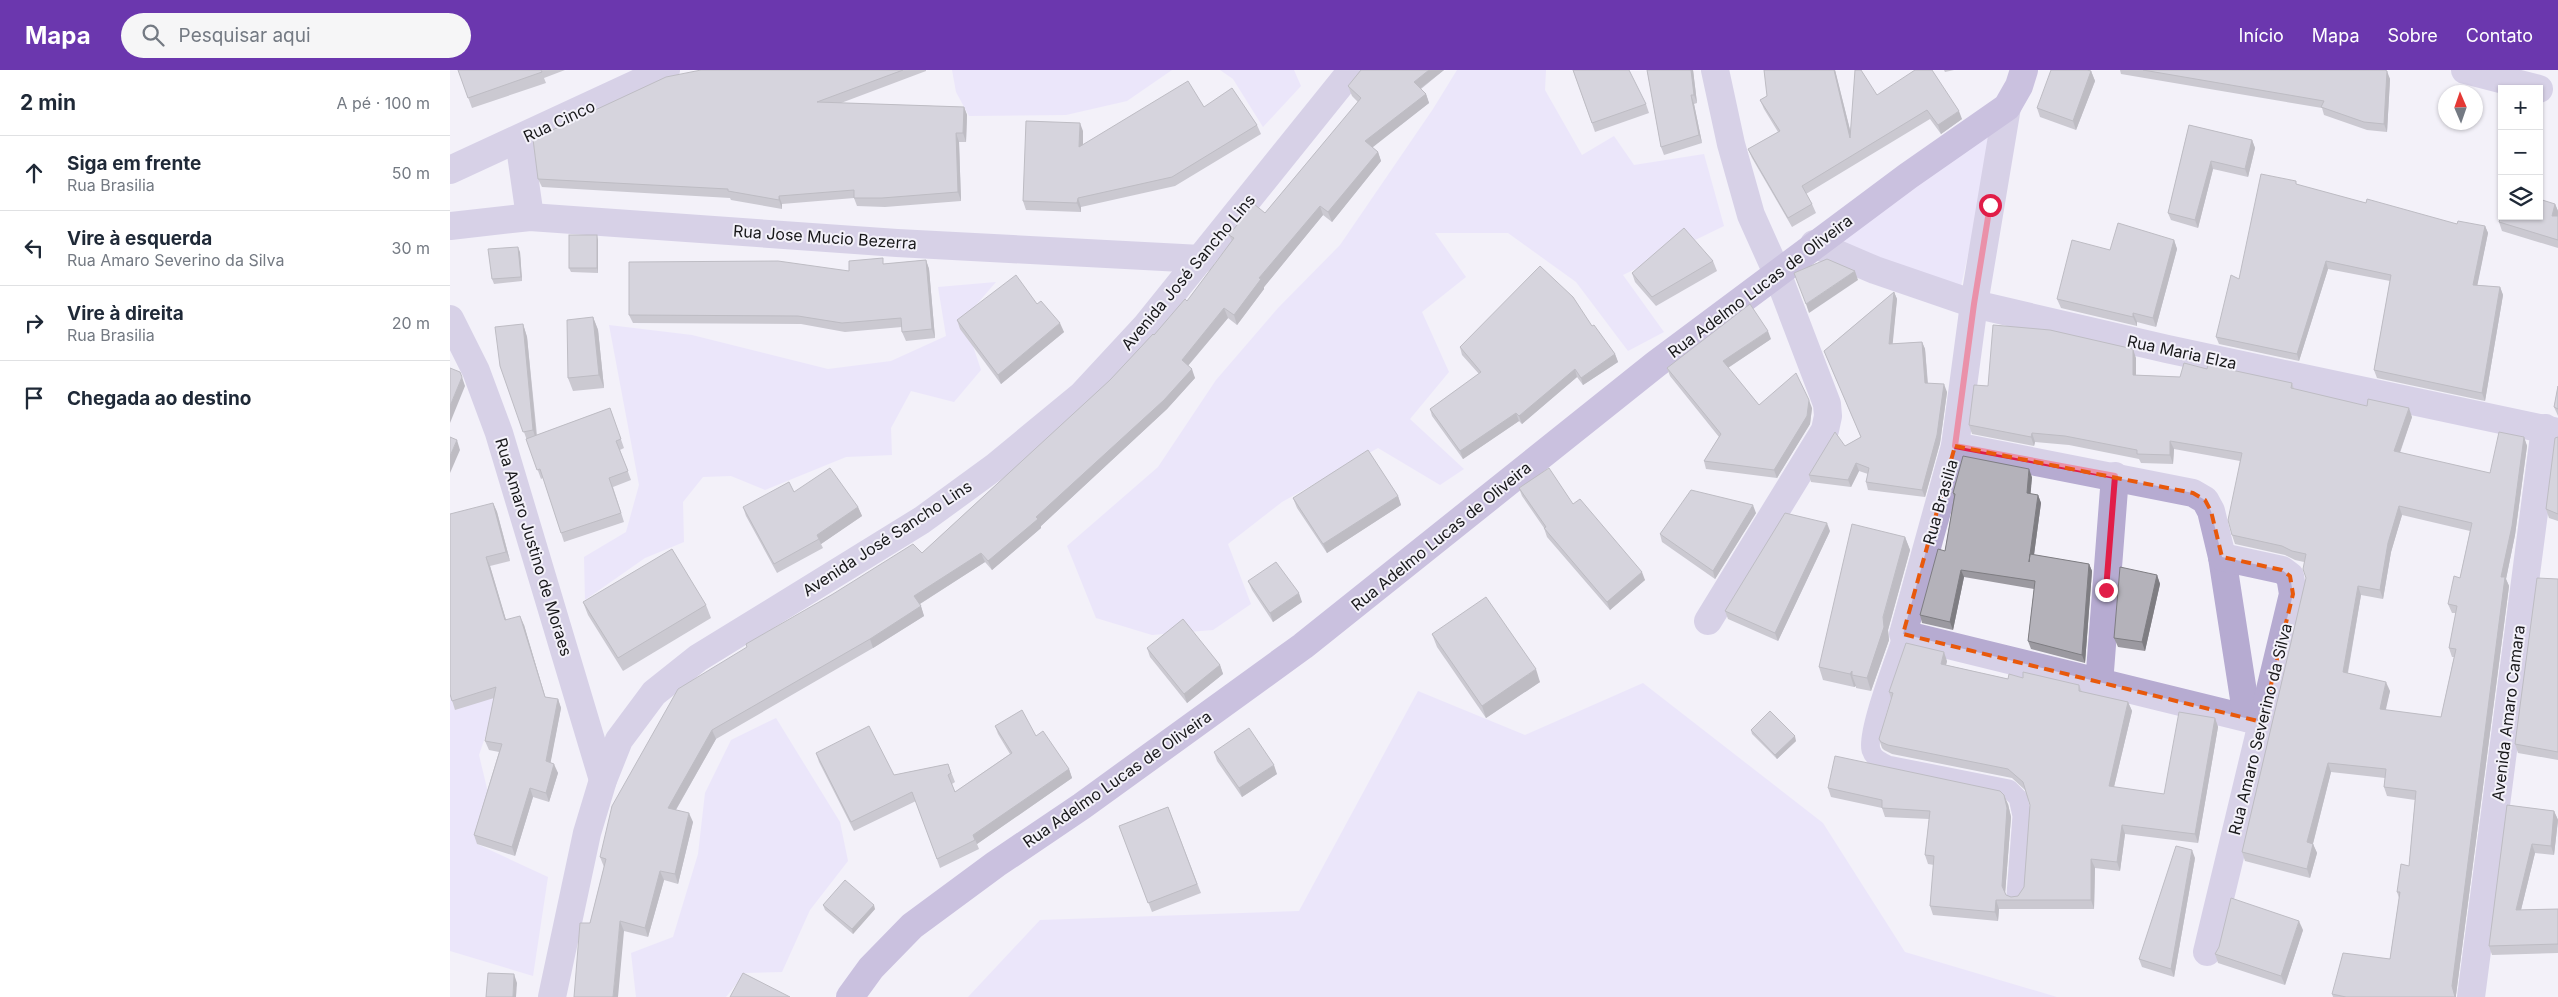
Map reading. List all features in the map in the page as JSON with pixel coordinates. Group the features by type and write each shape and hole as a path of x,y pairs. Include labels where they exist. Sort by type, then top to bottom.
{"street":[{"name":"Rua Cinco","path":"450,170 519,140 666,70"},
{"name":"Avenida José Sancho Lins","path":"552,997 587,834 603,780 619,740 654,693 698,658 922,520 996,466 1082,395 1146,326 1352,70"},
{"path":"1708,621 1825,430 1828,416 1820,386 1777,273 1751,214 1731,144 1715,70"},
{"name":"Rua Adelmo Lucas de Oliveira","path":"850,997 871,968 912,926 996,864 1082,806 1303,646 1656,364 1814,244 2007,107 2019,86 2024,70"},
{"path":"2464,70 2523,85"},
{"path":"2543,90 2558,94"},
{"name":"Rua Brasilia","path":"1903,634 1955,446 1974,304 2007,107"},
{"path":"519,140 530,217"},
{"name":"Rua Jose Mucio Bezerra","path":"450,226 530,217 897,243 1201,259"},
{"name":"Rua Maria Elza","path":"1814,244 1875,270 1974,304 2167,349 2552,430"},
{"name":"Rua Amaro Justino de Moraes","path":"450,319 476,371 499,433 603,780"},
{"name":"Avenida Amaro Camara","path":"2471,997 2552,430"},
{"name":"Rua Amaro Severino da Silva","path":"1955,446 2194,493 2205,500 2211,511 2222,557 2255,720"},
{"path":"2099,684 2115,476"},
{"name":"Rua Amaro Severino da Silva","path":"2207,952 2255,720 2293,594 2293,583 2290,576 2282,570 2222,557"},
{"path":"1903,634 2099,684 2255,720"}],"lane":[{"path":"1903,634 1873,729 1871,749 1876,759 1888,765 2009,789 2018,798 2022,816 2016,895"}],"highlighted area":[{"path":"1955,446 2193,493 2205,500 2211,511 2222,557 2282,570 2290,576 2293,594 2262,722 1903,634"}],"shaded area":[{"path":"952,70 1172,70 1127,101 1066,115 969,116 956,92"},
{"path":"1220,70 1294,70 1301,86 1263,127 1233,79"},
{"path":"1457,70 1546,70 1545,90 1582,155 1614,136 1634,165 1704,154 1724,226 1623,275 1664,332 1628,351 1576,282 1508,233 1435,233 1466,277 1422,312 1449,372 1410,419 1464,469 1440,485 1378,448 1282,502 1228,544 1251,604 1213,630 1152,635 1096,618 1067,546 1158,467 1216,380 1278,308 1340,245 1433,109"},
{"path":"1999,115 1959,295 1821,245"},
{"path":"996,282 964,319 981,370 954,402 911,391 891,428 892,455 846,457 765,490 731,476 703,477 683,502 684,542 645,558 585,600 584,557 626,532 639,485 609,325 692,335 828,369 891,361 946,336 938,287"},
{"path":"450,676 499,696 479,755 490,801 477,844 548,877 533,976 450,951"},
{"path":"1643,683 1823,823 1905,952 2057,997 968,997 1040,920 1299,911 1418,691 1525,735"},
{"path":"776,718 840,822 848,861 810,910 782,972 745,973 726,997 636,997 631,953 673,937 698,854 705,793 731,740"}],"building":[{"path":"458,70 541,70 542,72 468,98"},
{"path":"701,70 903,70 817,102 964,107 963,133 956,133 958,192 882,198 854,198 854,190 779,196 779,200 728,191 728,189 538,179 533,139 666,77"},
{"path":"1361,70 1429,70 1414,82 1426,94 1365,141 1378,152 1328,212 1320,206 1259,278 1261,279 1234,315 1224,308 1182,360 1192,369 1164,400 1036,517 1038,519 988,561 981,553 914,596 921,606 870,639 712,730 668,808 689,813 675,874 660,871 645,928 620,921 613,997 574,997 580,923 590,923 606,859 600,857 612,806 678,689 747,647 746,644 833,594 913,544 922,553 1110,380 1154,335 1185,299 1187,301 1234,238 1229,235 1254,204 1265,213 1361,98 1348,86"},
{"path":"1573,70 1629,70 1646,104 1592,123"},
{"path":"1647,70 1691,70 1694,95 1691,95 1699,135 1661,147"},
{"path":"1764,70 1834,70 1850,138 1855,70 1861,70 1877,95 1915,70 1932,70 1959,111 1938,125 1927,110 1802,186 1812,204 1788,218 1748,149 1780,131 1760,100 1767,96"},
{"path":"2051,70 2091,71 2073,121 2037,108"},
{"path":"2143,70 2385,70 2387,71 2384,124 2364,122 2321,107 2324,101"},
{"path":"1188,81 1204,107 1232,88 1257,125 1172,177 1078,198 1077,203 1023,201 1026,121 1080,123 1079,147"},
{"path":"2189,125 2252,140 2245,169 2211,161 2195,220 2168,213"},
{"path":"2261,174 2296,181 2296,184 2366,203 2367,199 2457,224 2458,221 2485,226 2473,285 2500,287 2482,393 2374,370 2391,275 2326,261 2297,354 2216,337 2231,275 2239,279"},
{"path":"2543,200 2555,204 2552,216 2558,216 2558,240 2499,222 2500,220 2543,220"},
{"path":"2118,223 2174,240 2153,318 2133,313 2133,317 2057,299 2072,240 2110,250"},
{"path":"1684,228 1713,261 1652,297 1632,273"},
{"path":"569,235 597,235 597,268 569,268"},
{"path":"518,247 521,277 492,279 488,249"},
{"path":"883,258 883,264 926,260 932,329 902,332 901,318 842,323 798,316 629,315 629,262 778,261 849,271 849,261"},
{"path":"1827,259 1855,271 1806,304 1794,273"},
{"path":"1540,266 1573,297 1592,326 1594,325 1615,354 1581,378 1575,369 1519,416 1516,413 1460,451 1430,409 1481,372 1460,347"},
{"path":"1016,275 1037,304 1041,301 1060,323 998,375 957,320"},
{"path":"1894,292 1889,344 1922,342 1925,383 1944,384 1937,435 1922,490 1866,482 1869,468 1856,463 1848,480 1809,475 1835,432 1845,446 1861,437 1824,351"},
{"path":"1750,304 1768,331 1723,361 1759,405 1796,373 1809,400 1807,416 1774,470 1704,461 1721,434 1667,368"},
{"path":"593,317 599,375 568,378 567,320"},
{"path":"523,324 533,430 523,432 500,366 495,327"},
{"path":"1993,325 2050,330 2133,349 2133,375 2180,377 2184,363 2207,369 2208,365 2292,383 2291,388 2367,406 2368,399 2409,408 2394,451 2490,473 2499,432 2524,437 2512,526 2501,577 2505,577 2452,986 2455,997 2346,997 2332,994 2343,953 2390,959 2400,892 2397,892 2401,864 2409,866 2416,791 2384,787 2386,769 2328,763 2307,842 2313,844 2307,869 2242,852 2306,578 2303,569 2306,554 2292,551 2282,546 2232,535 2228,520 2242,453 2170,441 2170,455 2137,454 2137,450 2065,436 2032,433 2031,437 1969,425 1974,385 1988,386","holes":["2399,506 2472,523 2460,578 2454,576 2448,604 2457,606 2449,648 2456,649 2441,717 2380,709 2386,682 2343,672 2358,586 2380,590 2388,543"]},
{"path":"450,368 460,372 462,377 450,406"},
{"path":"2558,386 2558,409 2554,407"},
{"path":"610,408 621,439 616,441 628,471 609,478 621,513 561,533 540,469 537,470 526,439"},
{"path":"450,437 457,440 450,456"},
{"path":"2558,437 2558,514 2546,509 2555,438"},
{"path":"1368,450 1398,496 1323,544 1293,498"},
{"path":"1963,456 2029,469 2027,493 2038,495 2030,554 2089,564 2082,655 2028,641 2035,581 1961,570 1950,622 1920,615 1938,549 1945,551 1955,494 1953,493"},
{"path":"830,468 858,507 817,535 819,539 774,564 743,507 789,482 794,492"},
{"path":"1549,468 1573,504 1580,499 1642,572 1607,602 1544,528 1546,527 1519,488"},
{"path":"1691,490 1753,505 1713,571 1660,534"},
{"path":"493,503 506,552 486,557 505,620 520,616 545,697 558,699 546,761 554,764 546,793 530,788 512,847 474,835 502,744 485,741 496,687 452,701 450,694 450,514"},
{"path":"1785,513 1827,523 1775,633 1725,611"},
{"path":"1852,524 1905,537 1883,617 1884,627 1867,678 1852,675 1852,671 1850,674 1819,667"},
{"path":"672,549 706,605 618,658 583,602"},
{"path":"1276,562 1299,593 1270,613 1248,581"},
{"path":"2120,567 2157,575 2142,642 2114,638"},
{"path":"2537,578 2558,579 2558,752 2515,744"},
{"path":"1486,597 1536,669 1482,706 1432,634"},
{"path":"1183,619 1220,665 1184,694 1147,648"},
{"path":"1906,643 1944,652 1941,664 2008,679 2009,674 2023,678 2023,672 2079,685 2079,691 2128,702 2109,786 2164,794 2179,712 2215,718 2195,834 2122,825 2117,862 2091,859 2091,900 1996,900 1995,912 1930,906 1934,856 1925,855 1930,811 1882,808 1882,800 1828,788 1835,756 2000,791 2004,795 2007,808 2002,886 2006,895 2011,897 2018,896 2024,887 2030,805 2023,782 2008,769 1881,742 1879,739 1893,693 1889,692"},
{"path":"1022,710 1036,736 1043,731 1069,769 973,835 975,840 937,859 912,792 851,822 816,753 869,726 894,775 948,764 951,773 948,775 955,792 1012,753 995,726"},
{"path":"1770,711 1795,736 1775,755 1751,730"},
{"path":"1249,728 1274,765 1239,788 1214,752"},
{"path":"2507,805 2554,811 2551,846 2532,844 2516,910 2558,909 2558,944 2489,946"},
{"path":"1168,807 1197,884 1148,903 1119,826"},
{"path":"2176,846 2192,850 2171,969 2139,959"},
{"path":"845,880 874,905 852,929 823,905"},
{"path":"2231,898 2299,921 2281,976 2215,954 2219,947"},
{"path":"488,973 514,974 513,997 486,997"},
{"path":"743,973 790,997 730,997"}],"route":[{"path":"1990,205 1974,304 1955,446 2115,476 2106,590"}]}
